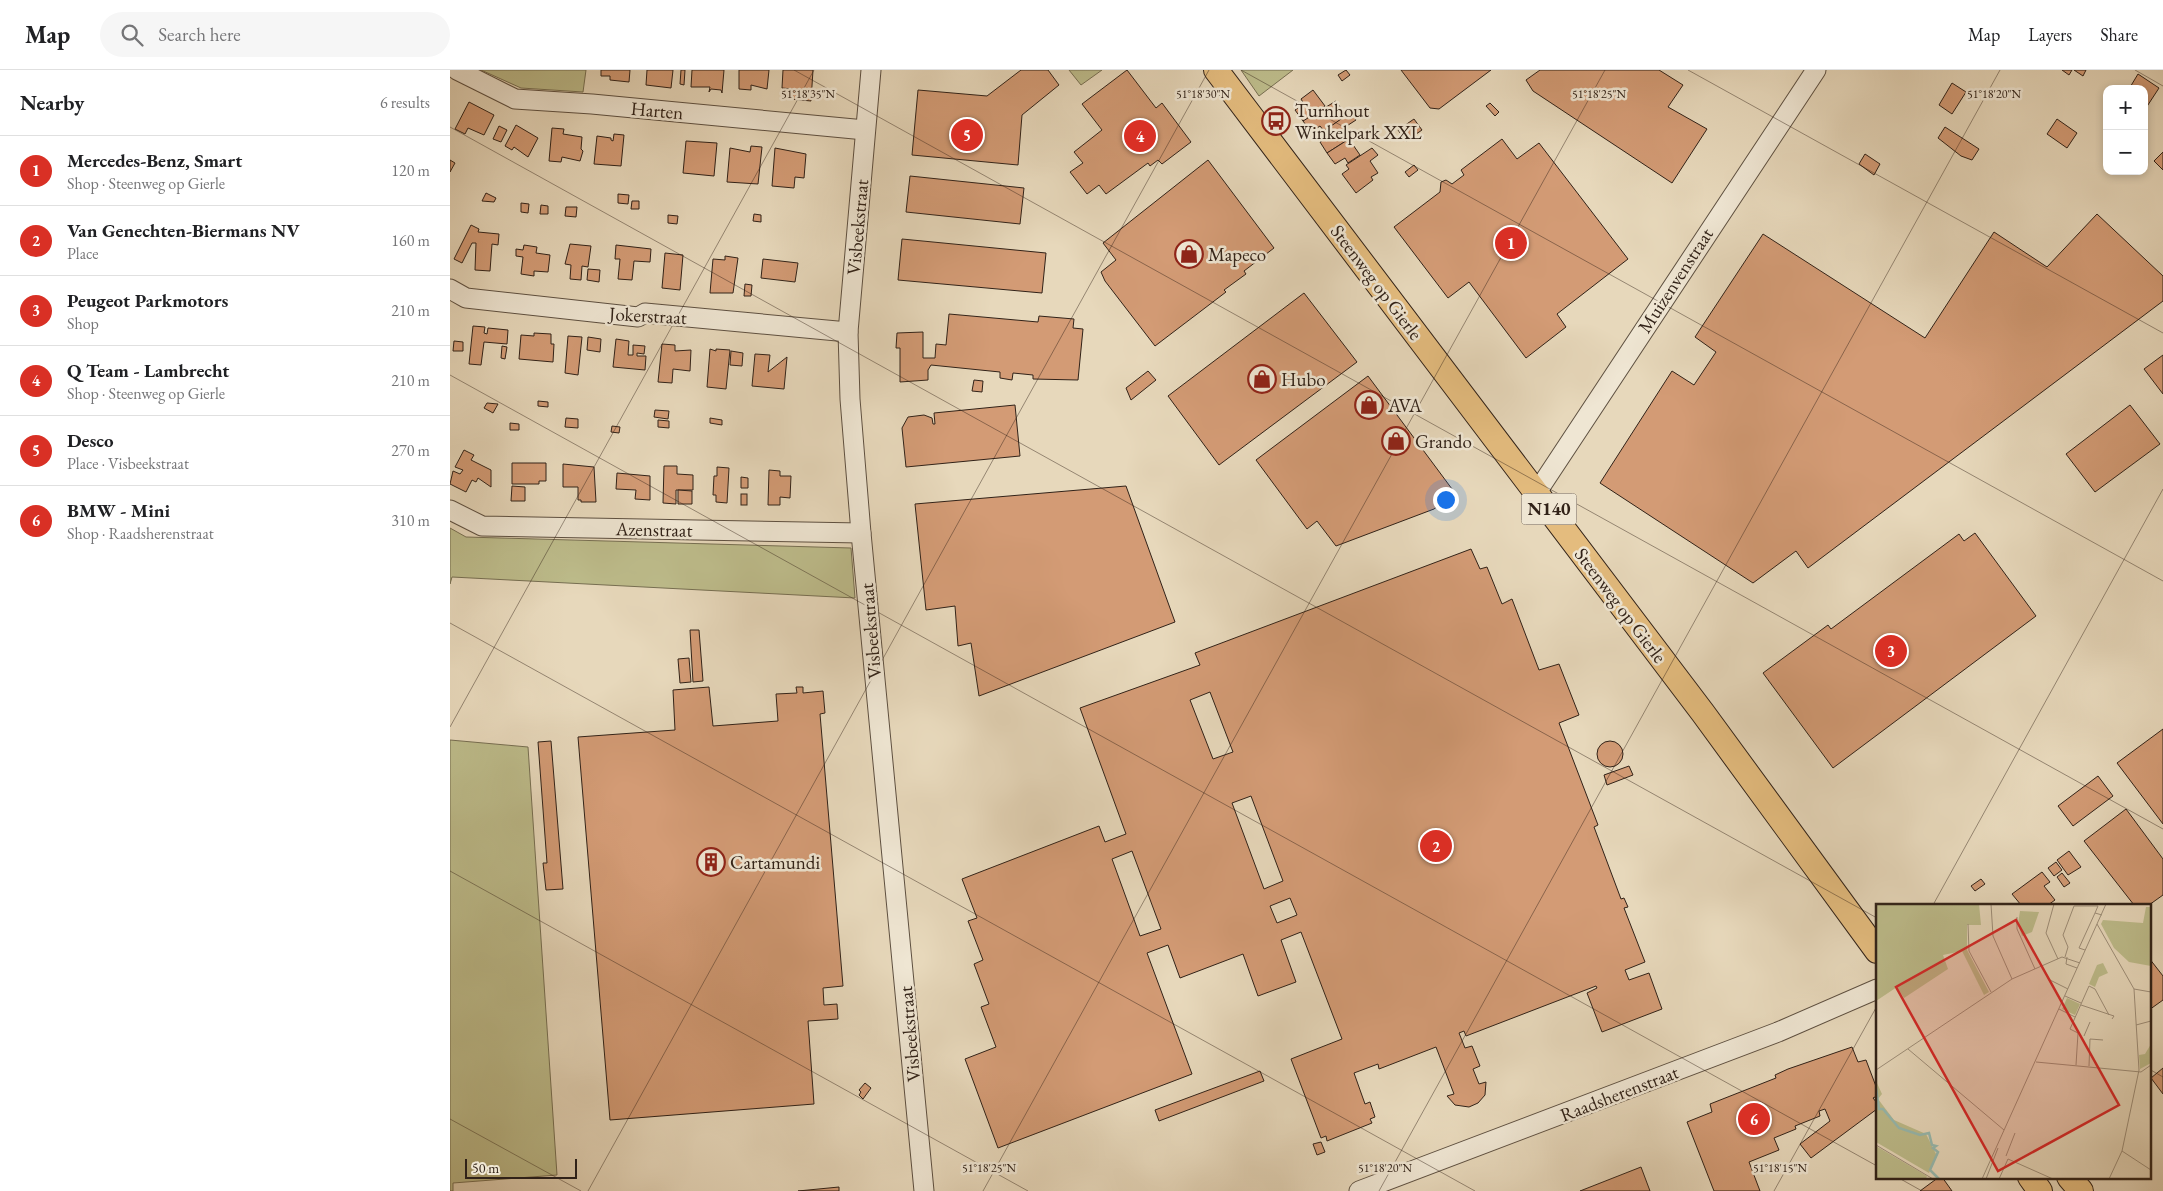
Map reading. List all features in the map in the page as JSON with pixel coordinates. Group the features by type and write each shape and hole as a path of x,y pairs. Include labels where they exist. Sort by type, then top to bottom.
{"main road":[{"name":"Steenweg op Gierle","path":"1216,70 1709,721 1876,950"},
{"path":"2031,1178 2040,1191"},
{"path":"2070,1178 2081,1191"}],"street":[{"name":"Harten","path":"457,70 515,100 592,104 865,130"},
{"name":"Visbeekstraat","path":"871,70 848,332 850,399 861,533 924,1191"},
{"name":"Muizenvenstraat","path":"1537,492 1816,70"},
{"name":"Jokerstraat","path":"450,289 466,298 638,317 645,313 848,332"},
{"name":"Azenstraat","path":"450,510 482,526 861,533"},
{"name":"Raadsherenstraat","path":"1359,1191 1778,1032 1876,989"}],"shaded area":[{"path":"481,70 586,70 583,92 521,88"},
{"path":"1069,70 1102,70 1081,85"},
{"path":"1241,70 1293,70 1259,96"},
{"path":"450,528 466,537 851,548 855,598 452,577 450,584"},
{"path":"450,740 528,747 557,1175 453,1183 453,1191 450,1191"}],"building":[{"path":"601,70 630,70 629,82 610,80 610,76 601,76"},
{"path":"647,70 673,70 671,88 646,85"},
{"path":"681,70 685,70 684,85 680,84"},
{"path":"692,70 724,70 722,93 721,90 711,89 709,92 710,87 691,87"},
{"path":"739,70 769,70 767,89 751,85 751,90 739,89"},
{"path":"783,70 813,70 811,101 791,99 792,89 782,88"},
{"path":"1021,70 1048,70 1059,85 1022,115 1018,165 912,155 918,90 987,96"},
{"path":"1127,70 1156,108 1162,103 1191,142 1162,164 1158,160 1150,166 1148,163 1106,194 1099,185 1087,194 1070,172 1083,163 1074,152 1102,130 1082,104"},
{"path":"1346,70 1350,75 1342,81 1338,75"},
{"path":"1401,70 1491,70 1439,109 1430,108"},
{"path":"1540,70 1659,70 1683,85 1668,107 1707,129 1672,183 1533,91 1526,80"},
{"path":"2062,70 2072,70 2069,75"},
{"path":"2074,70 2086,70 2083,76"},
{"path":"2138,74 2159,88 2148,105 2148,85 2131,85"},
{"path":"1952,83 1966,92 1952,114 1939,105"},
{"path":"1313,90 1325,106 1303,121 1295,110 1304,104 1301,99"},
{"path":"1336,101 1346,116 1324,131 1320,126 1311,132 1303,121"},
{"path":"469,102 494,115 484,135 468,128 465,134 455,129"},
{"path":"1490,103 1499,112 1495,116 1486,106"},
{"path":"1351,112 1356,120 1342,129 1349,139 1327,153 1320,142 1328,137 1324,131"},
{"path":"1414,119 1422,130 1406,141 1398,130"},
{"path":"2057,119 2077,133 2067,148 2047,134"},
{"path":"516,125 538,138 528,157 514,147 512,150 505,146"},
{"path":"499,126 507,130 501,142 493,139"},
{"path":"1945,127 1979,149 1972,160 1961,156 1938,138"},
{"path":"552,128 564,129 563,134 582,137 581,149 583,151 580,161 562,157 561,162 549,161"},
{"path":"614,134 624,135 621,166 594,164 597,136 611,138 613,141"},
{"path":"1349,139 1360,155 1348,163 1345,158 1335,164 1327,153"},
{"path":"1502,139 1517,159 1539,143 1628,259 1557,314 1566,327 1526,358 1469,282 1448,298 1394,227 1440,192 1441,182 1446,180 1452,184 1464,175 1461,170"},
{"path":"686,141 717,143 714,176 683,173"},
{"path":"751,146 762,147 758,184 727,182 730,148 750,152"},
{"path":"775,148 806,154 804,178 795,177 794,188 772,186"},
{"path":"1372,148 1378,155 1370,161 1378,173 1371,177 1373,180 1356,193 1342,174 1349,169 1346,165"},
{"path":"2163,152 2163,170 2154,161"},
{"path":"1865,154 1880,164 1874,175 1859,164"},
{"path":"450,160 455,163 450,172"},
{"name":"Mapeco","path":"1208,160 1274,248 1244,271 1246,274 1224,290 1226,292 1155,346 1105,281 1101,272 1116,260 1103,243"},
{"path":"1414,165 1418,170 1409,177 1405,172"},
{"path":"910,176 1024,188 1020,224 906,212"},
{"path":"486,193 496,198 494,202 482,201"},
{"path":"618,194 629,195 628,204 618,203"},
{"path":"632,201 639,201 639,209 631,209"},
{"path":"521,203 529,204 528,213 521,212"},
{"path":"541,205 548,206 548,214 540,214"},
{"path":"566,207 577,207 576,217 565,216"},
{"path":"754,214 761,215 761,222 753,221"},
{"path":"2097,214 2163,276 2163,301 1808,568 1796,551 1753,583 1600,483 1672,371 1694,385 1716,352 1695,337 1763,234 1925,338 1994,232 2047,267"},
{"path":"668,215 678,216 677,224 668,223"},
{"path":"471,225 479,229 478,232 499,234 498,245 492,244 490,271 475,270 476,243 472,243 462,263 454,259"},
{"path":"902,239 1046,253 1042,293 898,280"},
{"path":"570,244 591,246 588,267 582,266 581,280 570,279 571,265 565,264"},
{"path":"524,245 537,247 536,253 550,255 548,272 534,271 534,276 521,274 523,257 516,256 516,249 523,250"},
{"path":"616,245 651,249 650,262 634,261 632,280 618,279 620,259 615,259"},
{"path":"665,253 683,255 680,290 662,288"},
{"path":"725,256 738,258 733,293 710,293 713,259 725,260"},
{"path":"763,259 798,263 795,282 761,278"},
{"path":"588,269 600,270 599,282 587,280"},
{"path":"745,284 752,285 751,296 744,296"},
{"name":"Hubo","path":"1304,293 1357,362 1219,465 1168,396"},
{"path":"949,314 1038,322 1039,316 1074,319 1073,328 1083,329 1078,380 1033,379 1033,375 1013,373 1012,380 1000,378 1000,372 931,365 928,370 928,380 900,382 900,348 896,348 897,333 923,332 923,358 935,358 936,344 946,345"},
{"path":"473,326 485,327 484,333 487,334 488,328 508,330 507,344 484,342 481,365 469,364"},
{"path":"534,333 551,334 551,344 554,344 553,362 519,359 521,335 534,336"},
{"path":"568,336 582,337 578,375 565,373"},
{"path":"588,337 601,339 600,352 587,350"},
{"path":"616,339 629,341 628,355 633,355 633,345 645,346 644,354 637,353 637,356 646,356 645,370 613,367"},
{"path":"454,341 463,342 463,351 453,351"},
{"path":"662,344 675,345 675,351 691,350 690,371 673,369 672,383 658,382"},
{"path":"502,346 507,347 505,359 501,358"},
{"path":"710,349 716,351 716,349 730,350 726,389 707,387"},
{"path":"731,351 743,353 742,366 730,365"},
{"path":"755,354 770,355 768,372 787,357 784,389 752,386"},
{"path":"2163,355 2163,394 2144,369"},
{"path":"1148,371 1156,380 1131,400 1126,388"},
{"path":"1368,376 1455,493 1434,509 1336,546 1317,521 1307,529 1256,460"},
{"path":"974,380 983,381 982,392 972,391"},
{"path":"538,401 548,402 548,407 538,406"},
{"path":"487,403 498,404 493,413 484,408"},
{"path":"1015,405 1020,456 906,467 902,428 908,417 924,415 932,418 933,424 935,424 934,413"},
{"path":"2130,405 2160,444 2095,492 2066,454"},
{"path":"655,410 669,411 668,419 654,417"},
{"path":"566,418 578,419 578,428 565,427"},
{"path":"710,418 722,420 722,425 710,423"},
{"path":"658,420 669,421 669,428 658,427"},
{"path":"510,423 519,424 519,430 510,430"},
{"path":"612,426 620,427 619,433 611,432"},
{"path":"464,450 474,455 471,460 491,470 491,487 478,478 476,482 472,480 466,492 450,484 453,471 460,474 463,470 455,467"},
{"path":"512,463 546,463 546,481 539,481 539,484 512,484"},
{"path":"563,464 594,467 596,502 581,502 581,500 578,500 578,487 563,487"},
{"path":"664,466 677,466 677,474 693,475 693,490 676,490 676,504 663,503"},
{"path":"717,467 729,468 727,503 716,502 716,495 713,495 714,476 717,476"},
{"path":"769,470 780,471 780,476 791,476 790,498 780,497 780,505 768,505"},
{"path":"617,473 650,476 650,500 635,499 636,490 616,489"},
{"path":"741,477 748,478 748,488 741,488"},
{"path":"512,486 525,487 525,501 511,501"},
{"path":"1126,486 1175,622 979,696 971,643 958,646 955,606 926,610 915,504"},
{"path":"678,490 692,491 692,504 678,504"},
{"path":"741,494 747,494 747,505 741,505"},
{"path":"1975,533 2036,616 1833,768 1763,673 1828,625 1831,629 1959,534 1964,541"},
{"path":"1471,549 1480,569 1487,567 1502,604 1512,599 1539,670 1559,664 1579,715 1559,723 1598,825 1594,827 1621,899 1624,898 1628,907 1624,908 1645,962 1625,970 1629,980 1649,973 1662,1009 1602,1032 1587,993 1597,988 1596,986 1466,1036 1464,1031 1459,1033 1465,1048 1472,1046 1480,1066 1473,1069 1479,1084 1486,1082 1485,1095 1478,1103 1469,1107 1455,1105 1447,1096 1454,1094 1436,1047 1379,1069 1378,1064 1354,1073 1365,1104 1370,1102 1375,1117 1370,1119 1372,1123 1327,1141 1326,1136 1321,1138 1291,1059 1342,1039 1301,932 1281,940 1296,982 1258,996 1243,954 1180,978 1168,945 1147,953 1192,1074 998,1148 965,1059 996,1047 981,1007 989,1004 974,964 983,960 968,921 977,918 962,879 1099,826 1105,842 1126,834 1080,708 1200,665 1195,653","holes":["1210,692 1233,752 1213,759 1190,700","1251,796 1283,881 1264,889 1232,803","1132,851 1161,929 1140,936 1112,859","1290,898 1297,915 1277,923 1270,906"]},
{"path":"690,630 699,630 703,681 693,682"},
{"path":"689,658 691,682 680,683 678,659"},
{"name":"Cartamundi","path":"709,687 713,726 778,721 776,694 797,693 796,687 803,687 803,693 823,691 825,713 820,714 843,986 823,988 824,1005 837,1004 838,1019 808,1021 814,1104 610,1120 578,737 675,730 673,690"},
{"path":"2163,729 2163,824 2117,763"},
{"path":"551,741 563,889 546,890 543,863 547,863 538,742"},
{"path":"1610,741 1620,744 1623,754 1620,764 1610,767 1600,764 1597,754 1600,744"},
{"path":"1629,766 1633,775 1607,785 1604,775"},
{"path":"2098,776 2113,796 2073,826 2058,806"},
{"path":"2126,809 2163,859 2163,895 2150,904 2133,904 2084,841"},
{"path":"2069,851 2081,867 2068,875 2057,860"},
{"path":"2056,862 2062,870 2054,876 2048,868"},
{"path":"2042,872 2050,882 2044,886 2055,900 2049,904 2020,904 2012,894"},
{"path":"2062,873 2070,883 2064,887 2057,877"},
{"path":"1981,879 1985,884 1975,891 1971,886"},
{"path":"2150,959 2163,976 2163,1000 2150,1009"},
{"path":"1852,1047 1858,1062 1866,1060 1876,1086 1876,1096 1873,1098 1876,1102 1876,1110 1811,1158 1800,1144 1830,1121 1825,1109 1819,1111 1820,1116 1795,1126 1796,1129 1774,1138 1779,1150 1749,1162 1760,1191 1714,1191 1687,1122 1712,1112 1710,1104 1776,1078 1775,1075"},
{"path":"2163,1068 2163,1094 2151,1078"},
{"path":"1260,1071 1264,1081 1159,1121 1155,1110"},
{"path":"865,1083 871,1088 863,1099 859,1095 861,1092 859,1090"},
{"path":"1321,1142 1325,1152 1317,1155 1313,1144"},
{"path":"1641,1167 1650,1191 1580,1191"},
{"path":"1938,1178 1943,1178 1952,1191 1920,1191"},
{"path":"839,1187 839,1191 798,1191"}],"place":[{"name":"Turnhout Winkelpark XXL","path":"1276,121"},
{"name":"Desco","path":"967,135"},
{"name":"Q Team - Lambrecht","path":"1140,136"},
{"name":"Mercedes-Benz, Smart","path":"1511,243"},
{"name":"Mapeco","path":"1189,254"},
{"name":"Hubo","path":"1262,379"},
{"name":"AVA","path":"1369,405"},
{"name":"Grando","path":"1396,441"},
{"name":"Peugeot Parkmotors","path":"1891,651"},
{"name":"Van Genechten-Biermans NV","path":"1436,846"},
{"name":"Cartamundi","path":"711,862"},
{"name":"BMW - Mini","path":"1754,1119"}]}
